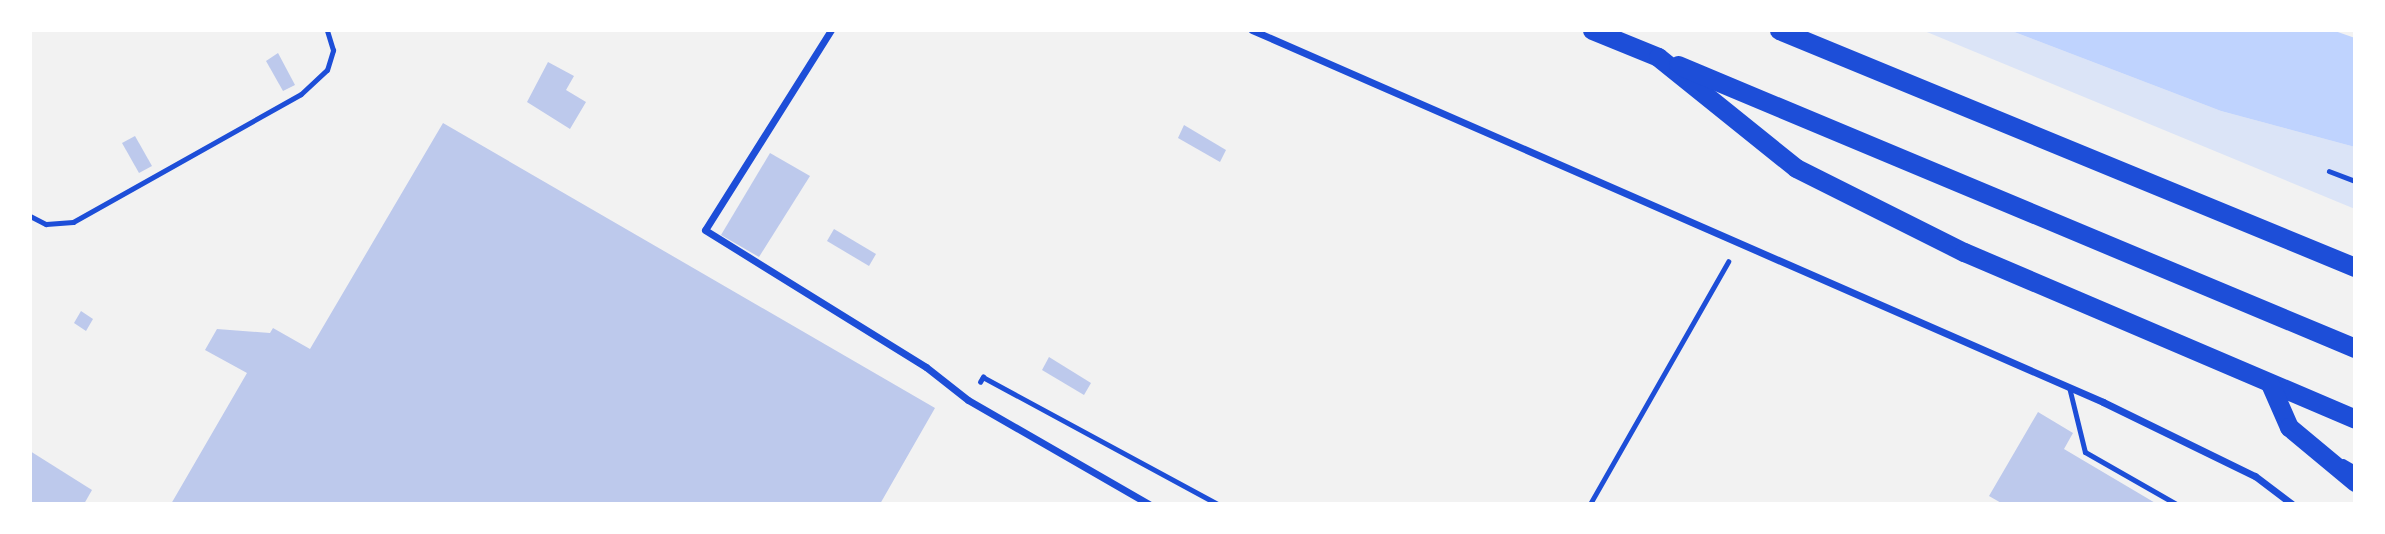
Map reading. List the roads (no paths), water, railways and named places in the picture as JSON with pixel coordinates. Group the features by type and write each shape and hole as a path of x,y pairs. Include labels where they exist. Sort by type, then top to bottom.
{"highway":[{"path":"1592,30 2355,348"},
{"path":"1779,30 2355,267"},
{"path":"1658,57 1796,167 1964,252 2270,386 2355,419"},
{"path":"2270,386 2289,427 2325,452 2355,482"}],"street":[{"path":"831,30 705,230 926,367 968,400 1149,504"},
{"path":"1252,30 2069,387 2255,476 2292,504"}],"lane":[{"path":"30,216 46,224 73,222 301,94 327,70 333,50 327,30"},
{"path":"2069,387 2085,452 2176,504"},
{"path":"2325,452 2355,468"}],"water":[{"path":"2009,30 2332,30 2355,38 2355,147 2221,111"}]}
